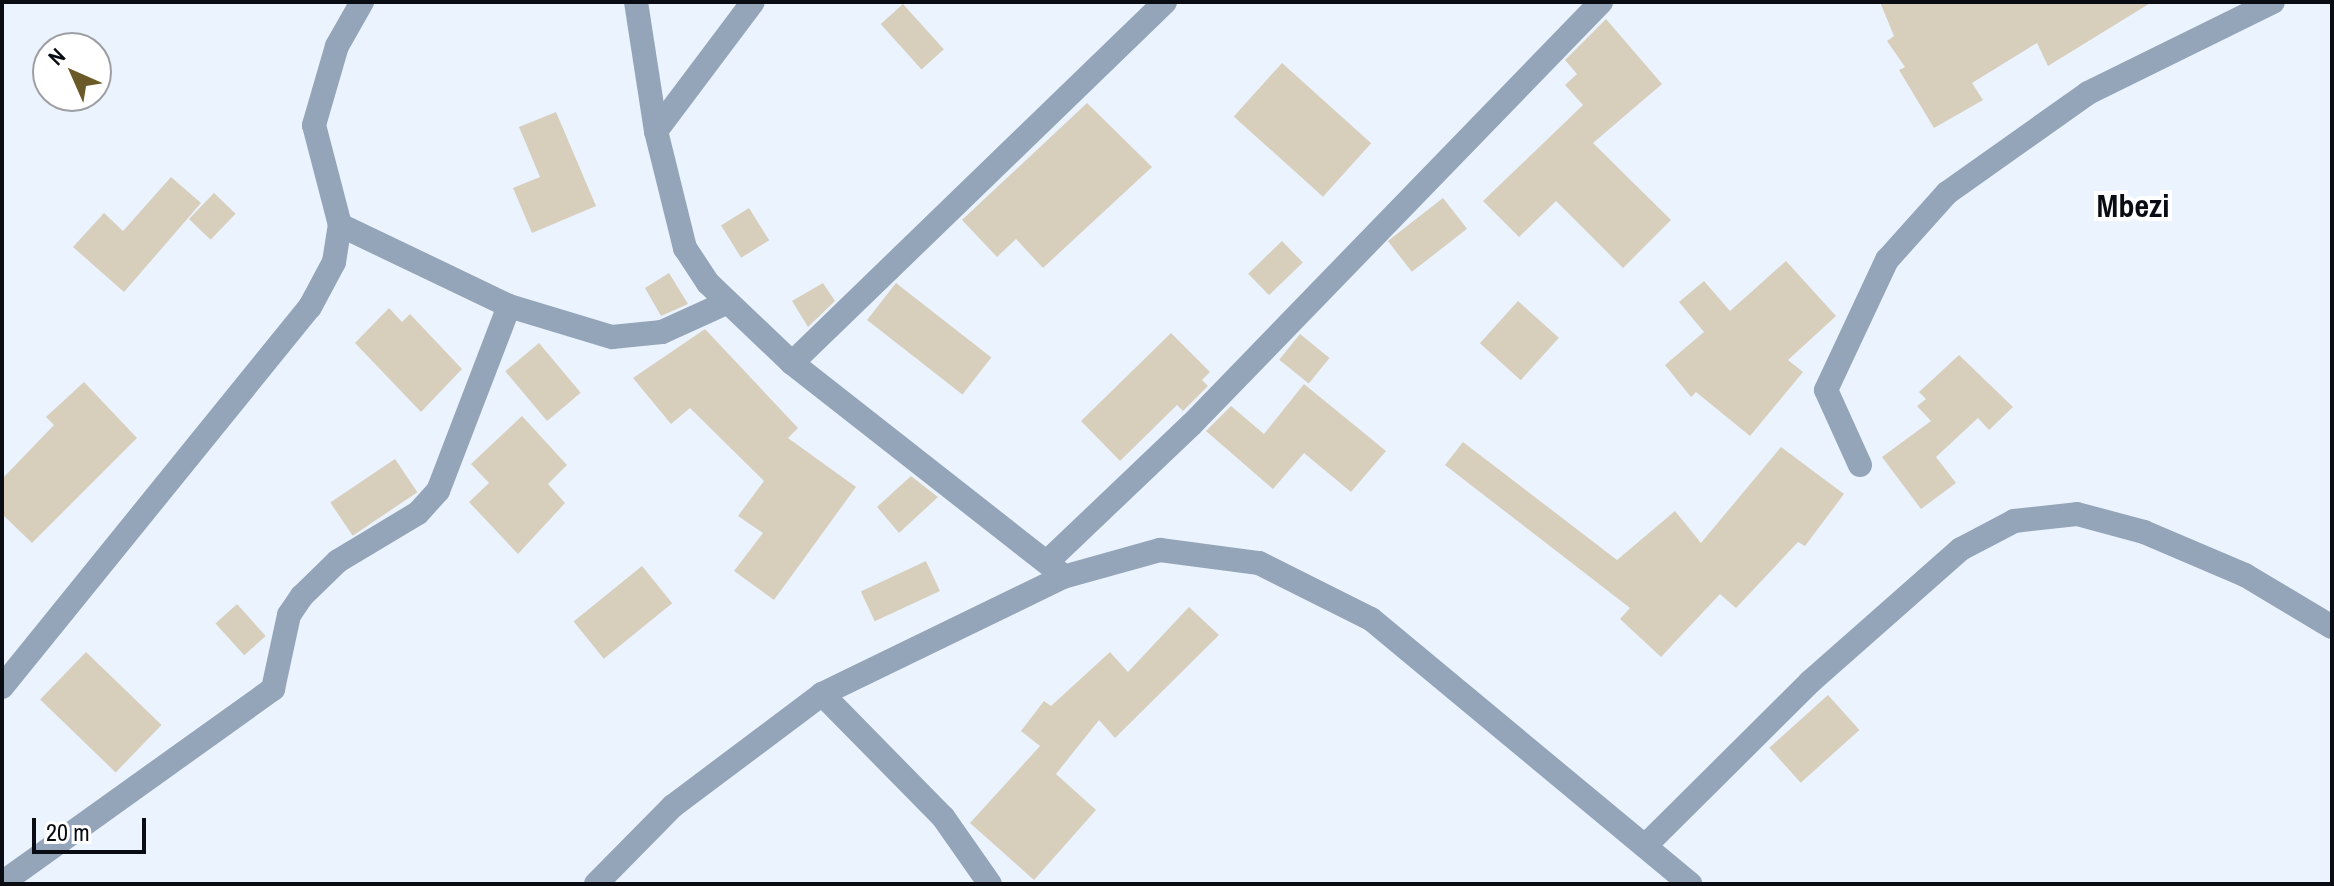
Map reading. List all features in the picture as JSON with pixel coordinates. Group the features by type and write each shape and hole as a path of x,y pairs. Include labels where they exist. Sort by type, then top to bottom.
{"street":[{"path":"2,687 310,307 334,262 340,225 314,125 337,46 362,2"},
{"path":"636,2 656,131 685,248 728,302 792,363 1055,569"},
{"path":"656,131 753,2"},
{"path":"792,363 1165,2"},
{"path":"1055,569 1601,2"},
{"path":"1860,465 1826,390 1887,260 1947,193 2088,93 2273,2"},
{"path":"340,225 509,306 612,337 662,332 728,302"},
{"path":"8,874 273,689 286,625 302,596 338,561 418,513 438,491 509,306"},
{"path":"1645,846 1810,682 1961,549 2014,521 2077,514 2144,532 2245,575 2332,627"},
{"path":"601,882 709,776 822,694 1055,569 1160,550 1259,563 1371,619 1690,884"},
{"path":"822,694 943,817 990,884"}],"building":[{"path":"1880,2 2152,2 2048,66 2037,43 1972,83 1983,100 1934,128 1899,70 1905,67 1887,41 1894,36"},
{"path":"903,4 944,49 922,69 881,24"},
{"path":"1606,19 1662,84 1593,143 1671,220 1623,268 1556,201 1519,237 1483,201 1583,105 1565,85 1577,74 1565,60"},
{"path":"1282,63 1371,143 1323,197 1234,117"},
{"path":"1087,103 1152,167 1043,268 1016,239 997,257 962,220"},
{"path":"556,112 596,206 532,233 513,188 540,177 519,127"},
{"path":"171,177 201,203 124,292 73,247 104,213 123,231"},
{"path":"214,193 236,214 211,240 189,219"},
{"path":"1443,198 1467,229 1412,272 1388,241"},
{"path":"749,208 769,240 741,258 721,225"},
{"path":"1282,241 1303,263 1269,295 1248,274"},
{"path":"1786,261 1836,316 1788,360 1803,372 1750,436 1696,392 1691,397 1665,365 1704,332 1679,302 1704,281 1730,311"},
{"path":"669,273 688,304 661,316 645,288"},
{"path":"823,283 835,301 808,327 792,301"},
{"path":"896,283 991,357 962,395 867,320"},
{"path":"1518,301 1559,338 1521,380 1480,343"},
{"path":"389,308 402,322 410,314 462,369 421,412 355,343"},
{"path":"705,329 798,428 788,438 856,487 774,600 734,571 763,533 738,516 764,481 690,408 671,424 633,378"},
{"path":"1171,333 1210,372 1202,380 1208,386 1183,411 1177,405 1120,461 1081,421"},
{"path":"1300,334 1330,358 1309,384 1279,360"},
{"path":"539,343 581,393 547,421 505,371"},
{"path":"1959,355 2013,407 1989,430 1978,418 1936,457 1956,483 1921,509 1882,457 1931,421 1917,406 1926,399 1919,392"},
{"path":"84,382 137,438 32,543 2,514 2,479 54,425 46,417"},
{"path":"1304,384 1386,451 1351,492 1304,453 1273,489 1206,431 1231,406 1264,434"},
{"path":"522,416 567,465 548,484 565,503 518,554 469,502 489,483 471,464"},
{"path":"1463,442 1617,560 1675,511 1701,543 1781,447 1844,494 1805,546 1798,542 1736,608 1720,594 1661,657 1620,619 1630,608 1445,465"},
{"path":"395,459 417,492 353,536 330,503"},
{"path":"911,476 938,497 899,533 877,507"},
{"path":"926,561 940,591 875,621 861,591"},
{"path":"642,566 672,603 604,659 574,621"},
{"path":"237,604 266,636 244,655 215,623"},
{"path":"1189,607 1219,635 1115,738 1099,720 1056,774 1096,810 1034,880 970,823 1040,746 1021,731 1044,701 1051,706 1110,652 1128,672"},
{"path":"86,652 162,725 116,772 40,699"},
{"path":"1828,695 1859,730 1801,783 1769,748"}],"district":[{"name":"Mbezi","path":"2133,206"}]}
